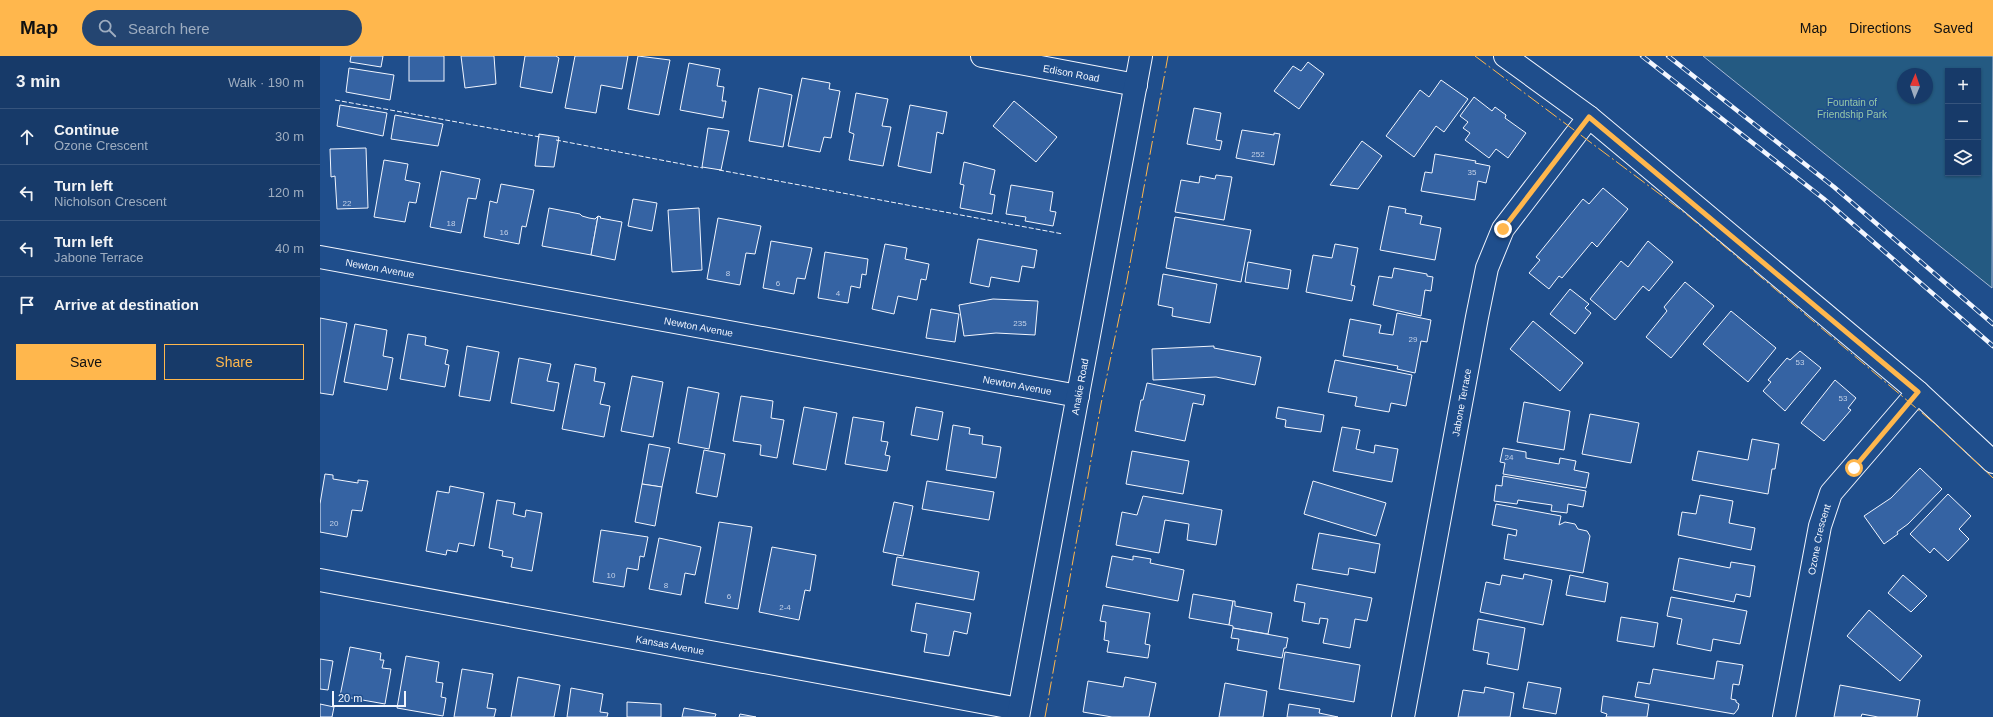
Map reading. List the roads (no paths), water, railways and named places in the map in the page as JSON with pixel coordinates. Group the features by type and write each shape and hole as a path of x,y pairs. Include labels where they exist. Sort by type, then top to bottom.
{"street":[{"name":"Edison Road","path":"982,56 1136,85"},
{"name":"Anakie Road","path":"1018,713 1141,56"},
{"path":"1505,56 1589,117 1918,392 1993,462"},
{"name":"Jabone Terrace","path":"1404,717 1487,268 1503,229 1589,117"},
{"name":"Newton Avenue","path":"320,257 1078,396"},
{"name":"Ozone Crescent","path":"1784,717 1820,526 1831,493 1918,392"},
{"name":"Kansas Avenue","path":"320,580 1018,713"}],"railway":[{"path":"1642,56 1824,199 1993,346"},
{"path":"1668,56 1834,187 1993,324"}],"park label":[{"name":"Fountain of Friendship Park","path":"1852,108"}]}
